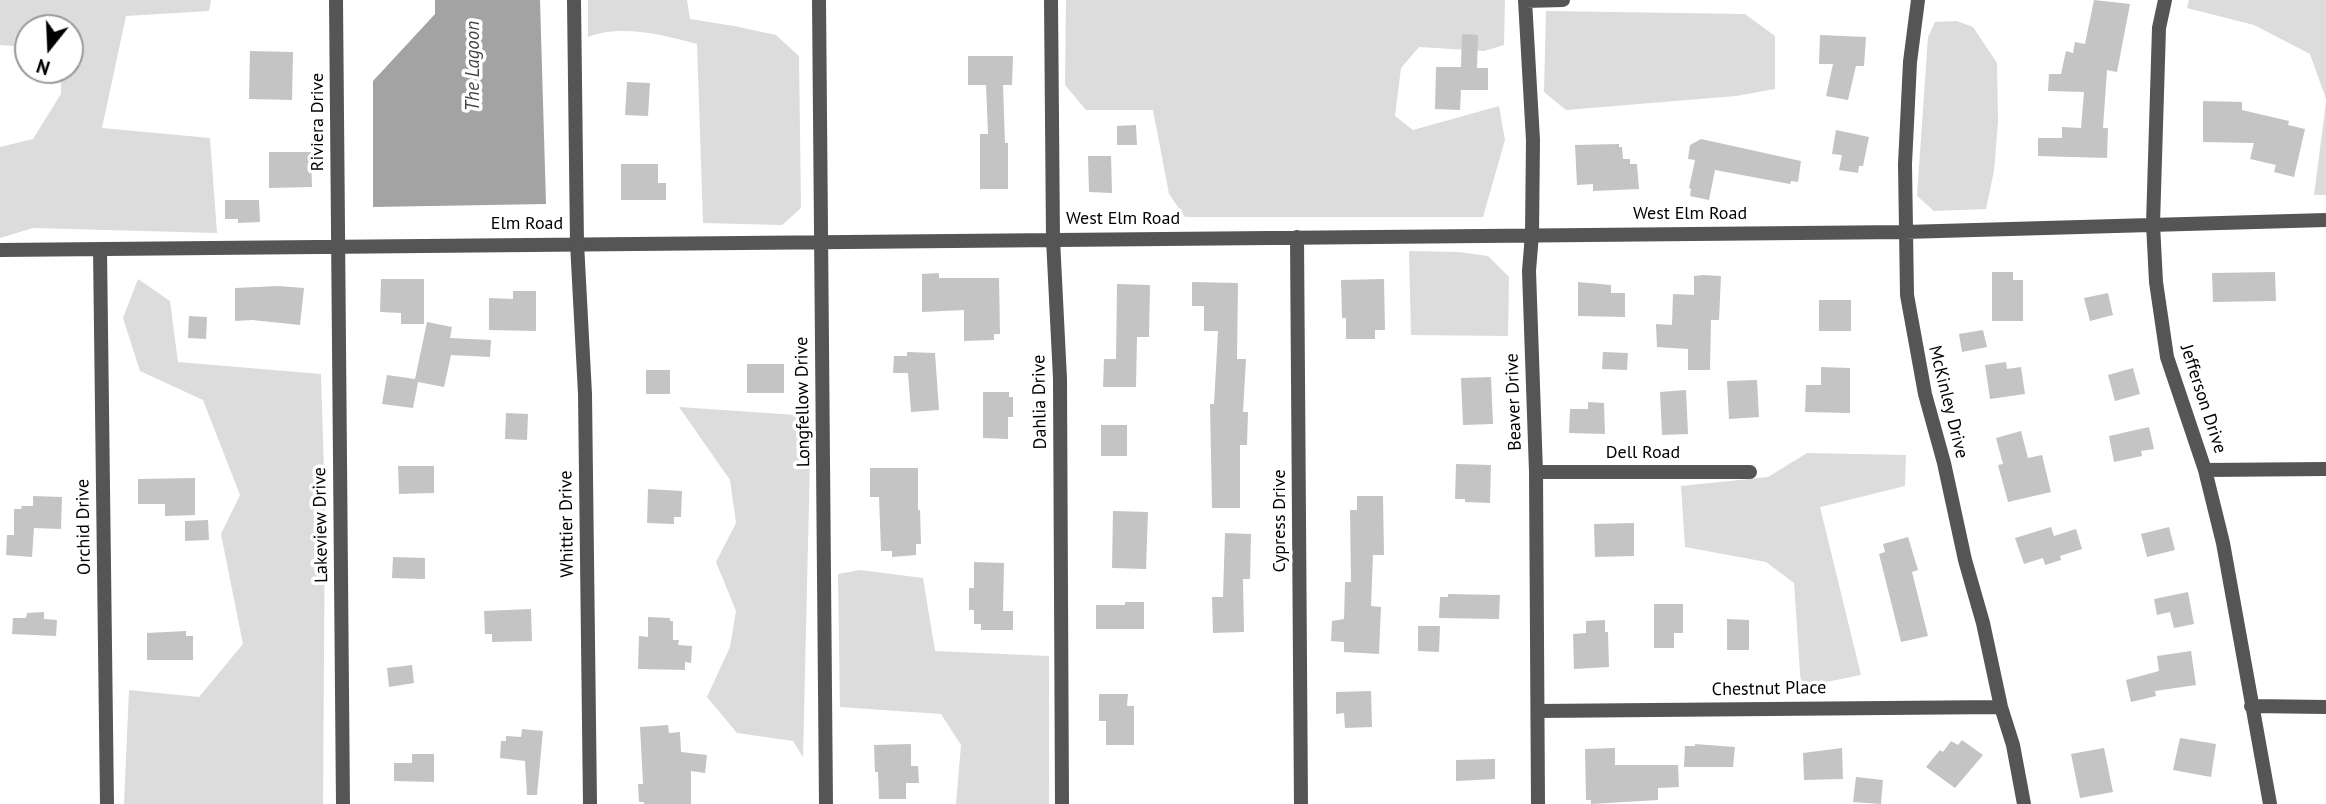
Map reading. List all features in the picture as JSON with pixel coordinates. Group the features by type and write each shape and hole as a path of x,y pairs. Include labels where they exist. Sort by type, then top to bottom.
{"street":[{"name":"Riviera Drive","path":"336,0 338,245"},
{"path":"574,0 577,243"},
{"name":"Longfellow Drive","path":"819,0 826,804"},
{"name":"Dahlia Drive","path":"1051,0 1054,239 1060,379 1062,804"},
{"path":"1525,0 1563,0"},
{"name":"Beaver Drive","path":"1525,0 1533,140 1529,271 1536,472 1538,804"},
{"name":"McKinley Drive","path":"1918,0 1910,62 1905,232 1907,295 1915,349 1983,623 2001,707 2013,745 2024,804"},
{"name":"Jefferson Drive","path":"2165,0 2159,28 2153,224 2156,282 2166,357 2205,470 2223,543 2270,804"},
{"name":"West Elm Road","path":"1054,239 1905,232 2326,220"},
{"name":"Cypress Drive","path":"1297,237 1301,804"},
{"name":"Elm Road","path":"0,250 1054,239"},
{"name":"Whittier Drive","path":"577,243 585,394 590,804"},
{"name":"Lakeview Drive","path":"338,245 344,804"},
{"name":"Orchid Drive","path":"100,249 107,804"},
{"path":"2205,470 2326,469"},
{"name":"Dell Road","path":"1536,472 1750,472"},
{"path":"2251,706 2326,707"},
{"name":"Chestnut Place","path":"1538,711 2001,707"}],"shaded area":[{"path":"0,0 211,0 209,11 126,16 102,128 210,138 217,233 33,228 0,238 0,147 33,139 61,94 61,84 84,84 84,14 14,14 14,46 0,45"},
{"path":"588,0 687,0 690,19 776,35 799,56 801,208 782,225 703,223 697,44 657,34 628,31 588,37"},
{"path":"1066,0 1505,0 1504,45 1484,51 1419,47 1401,68 1395,116 1413,130 1499,106 1505,140 1483,217 1185,217 1169,194 1153,110 1086,110 1065,85"},
{"path":"2189,0 2326,0 2326,99 2310,54 2254,25 2187,8"},
{"path":"1546,11 1745,14 1775,36 1775,89 1736,96 1566,110 1544,92"},
{"path":"1957,21 1973,27 1997,63 1998,122 1994,171 1986,209 1934,211 1917,196 1928,37 1935,22"},
{"path":"2326,102 2326,195 2314,195"},
{"path":"1409,251 1459,252 1488,256 1509,277 1508,336 1411,335"},
{"path":"138,279 170,301 178,362 321,374 325,506 323,804 124,804 129,690 199,697 243,644 221,534 240,495 203,400 140,371 123,318"},
{"path":"679,407 811,416 803,757 793,741 737,733 707,697 730,647 736,611 716,562 736,523 730,480"},
{"path":"1807,453 1906,455 1905,486 1820,507 1861,675 1801,687 1794,583 1766,562 1685,547 1681,486 1768,477"},
{"path":"860,570 923,578 935,651 1049,656 1049,804 956,804 961,745 941,714 840,707 838,574"}],"water":[{"name":"The Lagoon","path":"435,0 540,0 546,204 373,207 373,81 435,14"}],"building":[{"path":"2094,0 2130,4 2117,72 2107,70 2103,128 2108,128 2107,158 2038,156 2038,138 2062,138 2062,127 2081,128 2084,92 2048,91 2049,74 2061,74 2066,51 2073,53 2075,42 2085,44"},
{"path":"1462,34 1478,35 1477,68 1488,68 1488,90 1461,90 1460,110 1435,109 1436,67 1461,67"},
{"path":"1820,35 1866,37 1864,66 1856,66 1848,100 1826,96 1833,64 1819,64"},
{"path":"250,51 293,52 292,100 249,99"},
{"path":"968,56 1013,56 1012,85 1003,85 1005,143 1008,143 1008,189 980,189 980,134 988,134 986,85 968,85"},
{"path":"627,82 650,83 648,116 625,115"},
{"path":"2203,101 2242,102 2242,110 2289,121 2288,125 2305,129 2294,177 2274,172 2276,165 2250,159 2254,143 2203,142"},
{"path":"1136,125 1137,145 1117,145 1117,126"},
{"path":"1836,130 1869,137 1863,166 1859,166 1858,173 1839,170 1842,155 1832,154"},
{"path":"1701,139 1801,161 1798,182 1791,181 1790,184 1715,170 1709,200 1690,196 1695,160 1688,159 1690,145"},
{"path":"1619,144 1619,147 1622,147 1623,159 1630,159 1630,164 1637,164 1639,189 1593,191 1593,184 1577,185 1575,145"},
{"path":"269,152 311,152 312,187 269,188"},
{"path":"1088,156 1111,156 1112,193 1089,192"},
{"path":"621,164 658,164 658,183 666,183 666,200 621,200"},
{"path":"225,200 259,200 260,222 238,223 238,219 225,219"},
{"path":"1992,272 2013,272 2013,280 2023,280 2023,321 1992,321"},
{"path":"2275,272 2276,301 2213,302 2212,273"},
{"path":"939,273 939,278 999,278 1000,334 994,334 994,340 964,341 964,310 922,312 922,274"},
{"path":"1694,276 1721,276 1719,320 1711,320 1710,370 1688,370 1688,349 1657,347 1656,324 1672,325 1673,294 1694,295"},
{"path":"381,279 424,279 424,324 401,324 401,313 380,312"},
{"path":"1384,279 1385,330 1375,330 1375,339 1346,339 1346,318 1342,318 1341,280"},
{"path":"1192,282 1238,283 1237,359 1246,359 1243,412 1248,412 1247,445 1240,445 1240,508 1212,508 1210,404 1214,404 1218,331 1204,331 1204,306 1192,306"},
{"path":"1578,282 1611,285 1611,293 1625,293 1625,317 1578,316"},
{"path":"1117,284 1150,285 1149,337 1137,337 1136,387 1103,387 1104,359 1116,359"},
{"path":"235,288 304,288 300,325 235,321"},
{"path":"513,291 536,291 536,331 489,330 489,298 513,299"},
{"path":"2108,293 2113,315 2090,321 2084,298"},
{"path":"1819,300 1851,300 1851,331 1819,331"},
{"path":"189,316 207,317 206,339 188,338"},
{"path":"427,322 452,327 450,338 491,340 490,357 451,355 444,387 418,382 413,408 382,404 387,375 415,379"},
{"path":"1983,330 1987,347 1962,352 1959,334"},
{"path":"907,352 935,353 939,410 911,412 908,373 893,373 894,356 907,356"},
{"path":"1603,352 1628,353 1627,370 1602,369"},
{"path":"2006,362 2007,369 2021,367 2025,394 1990,399 1985,365"},
{"path":"747,364 784,364 784,393 747,393"},
{"path":"1821,367 1850,368 1850,413 1805,412 1806,385 1821,385"},
{"path":"2133,368 2140,394 2115,401 2108,375"},
{"path":"646,370 670,370 670,394 646,394"},
{"path":"1491,377 1493,424 1463,425 1461,378"},
{"path":"1757,380 1759,417 1729,419 1727,381"},
{"path":"1686,390 1688,434 1662,435 1660,392"},
{"path":"983,392 1009,392 1009,397 1013,397 1013,417 1008,417 1008,439 983,438"},
{"path":"1588,402 1604,403 1605,434 1569,433 1570,409 1588,409"},
{"path":"506,413 528,414 527,440 505,439"},
{"path":"1101,425 1127,425 1127,456 1101,456"},
{"path":"2149,427 2154,449 2141,451 2142,456 2114,462 2109,436"},
{"path":"2021,431 2028,458 2042,455 2051,492 2008,502 1998,465 2003,464 1996,438"},
{"path":"1456,464 1491,465 1490,503 1455,499"},
{"path":"398,466 434,466 434,493 399,494"},
{"path":"870,468 918,468 921,544 916,544 916,555 892,557 892,551 881,551 879,497 870,497"},
{"path":"195,478 195,515 165,516 165,504 138,504 138,479"},
{"path":"648,489 682,491 681,517 674,517 674,524 647,523"},
{"path":"33,496 62,497 61,529 34,528 32,557 6,555 7,535 14,535 14,509 33,506"},
{"path":"1357,496 1383,496 1384,555 1373,555 1371,606 1381,607 1379,654 1344,652 1344,642 1331,641 1332,621 1344,619 1345,582 1351,582 1350,510 1357,510"},
{"path":"1113,511 1148,512 1146,569 1112,568"},
{"path":"208,520 209,540 185,541 185,521"},
{"path":"1634,523 1634,556 1595,557 1594,524"},
{"path":"2051,527 2054,536 2076,529 2082,549 2060,556 2061,560 2045,565 2043,558 2024,564 2015,538"},
{"path":"2169,527 2175,550 2147,557 2141,534"},
{"path":"1225,533 1251,534 1250,579 1243,579 1244,632 1213,633 1212,597 1223,597"},
{"path":"1908,537 1918,570 1912,572 1928,636 1901,642 1879,554 1885,552 1883,544"},
{"path":"393,557 425,558 425,579 392,578"},
{"path":"974,562 1004,563 1003,611 1013,611 1013,630 981,630 981,624 974,624 974,610 969,610 969,588 974,588"},
{"path":"2188,592 2194,624 2174,628 2170,612 2157,615 2154,599"},
{"path":"1448,594 1500,595 1499,619 1439,618 1440,597 1448,597"},
{"path":"1125,602 1144,602 1144,629 1096,629 1096,605 1125,605"},
{"path":"1654,604 1683,604 1683,633 1674,633 1674,648 1654,648"},
{"path":"531,609 532,641 492,642 492,634 485,634 484,611"},
{"path":"44,612 44,619 57,620 56,636 12,634 13,618 26,618 27,613"},
{"path":"648,617 670,618 670,621 673,621 673,640 679,640 678,645 692,646 691,663 685,662 685,670 638,669 639,636 648,637"},
{"path":"1727,619 1749,620 1749,650 1727,650"},
{"path":"1605,620 1609,667 1574,669 1573,634 1586,633 1586,621"},
{"path":"1418,626 1440,626 1439,652 1418,651"},
{"path":"186,631 186,636 193,636 193,660 147,660 147,633"},
{"path":"2191,651 2196,685 2155,691 2156,696 2131,702 2126,680 2159,671 2157,656"},
{"path":"412,665 414,683 389,687 387,668"},
{"path":"1371,691 1372,727 1345,728 1344,713 1336,714 1336,692"},
{"path":"1099,694 1128,694 1127,706 1134,706 1134,745 1106,745 1106,721 1099,721"},
{"path":"668,725 669,733 680,732 681,752 707,755 705,773 691,771 691,804 644,804 639,802 638,784 643,784 640,727"},
{"path":"522,729 543,731 537,795 527,795 525,761 500,758 501,741 506,741 506,736 521,737"},
{"path":"2180,738 2216,744 2211,777 2173,770"},
{"path":"1962,740 1983,755 1955,788 1926,767 1951,741 1958,745"},
{"path":"911,744 911,766 918,766 919,783 906,783 906,799 879,799 874,745"},
{"path":"1695,744 1735,747 1733,767 1684,767 1685,746"},
{"path":"1615,748 1615,765 1678,765 1679,787 1658,788 1658,800 1591,804 1591,800 1586,800 1585,749"},
{"path":"1842,748 1843,779 1804,780 1803,753"},
{"path":"2104,748 2113,792 2080,798 2071,754"},
{"path":"412,754 434,754 434,782 394,781 394,763 412,763"},
{"path":"1495,759 1495,779 1456,781 1456,760"},
{"path":"1856,777 1883,780 1881,804 1853,802"}]}
